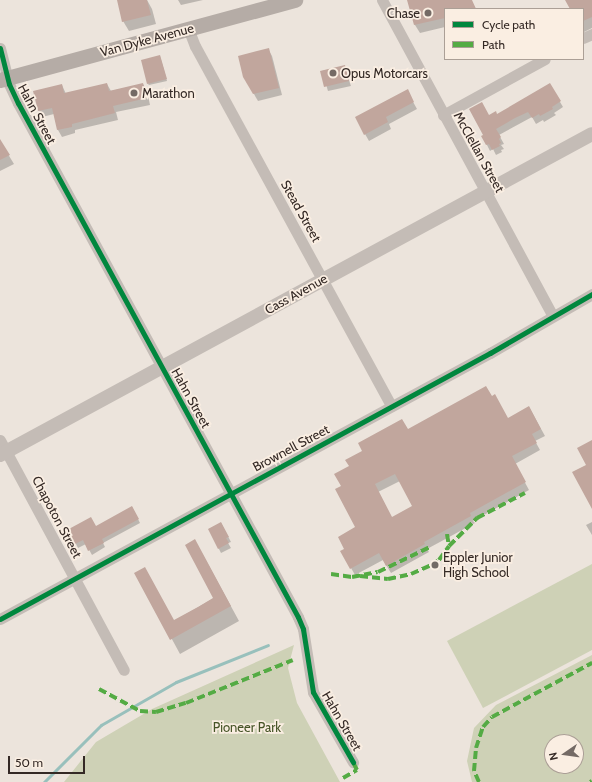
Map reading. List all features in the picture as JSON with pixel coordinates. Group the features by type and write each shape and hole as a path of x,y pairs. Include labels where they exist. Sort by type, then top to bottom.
{"main road":[{"name":"Van Dyke Avenue","path":"4,79 295,0"}],"street":[{"name":"McClellan Street","path":"382,0 553,316"},
{"name":"Stead Street","path":"188,28 195,46 391,406"},
{"name":"Hahn Street","path":"0,48 4,79 298,617 303,629 313,692 353,762"},
{"path":"443,115 543,60"},
{"name":"Cass Avenue","path":"2,449 162,368 322,279 592,134"},
{"name":"Brownell Street","path":"0,619 501,347 592,294"},
{"name":"Chapoton Street","path":"2,449 124,670"}],"green space":[{"path":"592,564 592,650 483,708 447,641"},
{"name":"Pioneer Park","path":"294,645 288,668 297,703 340,782 64,782 96,742 152,709"},
{"path":"592,655 592,782 472,782 467,761 474,728 496,705"}],"building":[{"path":"117,0 147,0 151,15 122,22"},
{"name":"Chase","path":"407,0 472,0 476,8 444,8 444,18 414,25"},
{"path":"565,0 592,0 592,17 584,21 584,8 569,8"},
{"path":"269,48 279,88 253,94 243,77 238,56"},
{"path":"160,55 167,79 147,84 141,60"},
{"path":"345,65 349,81 324,87 320,71"},
{"path":"107,83 109,91 143,83 147,98 113,106 115,113 72,124 72,127 57,130 52,108 38,111 33,91 62,84 64,93"},
{"path":"550,83 561,101 552,107 553,109 540,116 539,114 532,118 528,112 515,118 496,129 501,137 499,139 501,143 499,144 500,146 492,150 489,144 486,145 481,136 483,135 469,109 482,102 489,115 496,111 497,114"},
{"path":"408,89 414,102 386,117 388,122 364,135 355,117"},
{"path":"0,139 10,155 0,160"},
{"path":"486,386 492,396 495,394 508,418 529,406 541,429 532,434 537,443 512,456 526,482 470,513 471,516 424,542 425,544 386,566 379,553 350,569 340,551 344,549 338,537 355,527 335,489 341,486 334,474 349,466 345,460 362,451 358,443 402,419 408,429","holes":["395,474 412,506 392,517 375,484"]},
{"path":"592,440 592,509 572,472 586,465 577,448"},
{"path":"132,506 139,519 102,539 104,543 88,551 83,540 75,544 67,530 91,517 96,526"},
{"path":"221,522 229,537 226,538 229,543 218,549 208,529"},
{"path":"195,539 231,606 170,640 134,573 145,567 174,620 198,607 213,598 185,545"}],"waterway":[{"path":"44,782 101,725 176,682 268,645"}],"marked path":[{"path":"360,576 388,579 411,574 431,565 439,560 449,546 477,518 525,493"},
{"path":"447,534 449,546"},
{"path":"331,574 352,577 378,572 430,547"},
{"path":"99,689 140,711 156,712 186,703 293,660"},
{"path":"479,782 474,771 476,748 483,727 492,717 592,663"},
{"path":"343,778 357,770 353,762"}],"cycle path":[{"path":"0,48 9,84 18,103 298,617 303,629 313,692 353,762"},
{"path":"0,619 490,353 592,294"}],"place":[{"name":"Chase","path":"428,13"},
{"name":"Opus Motorcars","path":"333,73"},
{"name":"Marathon","path":"134,93"},
{"name":"Eppler Junior High School","path":"435,565"}]}
